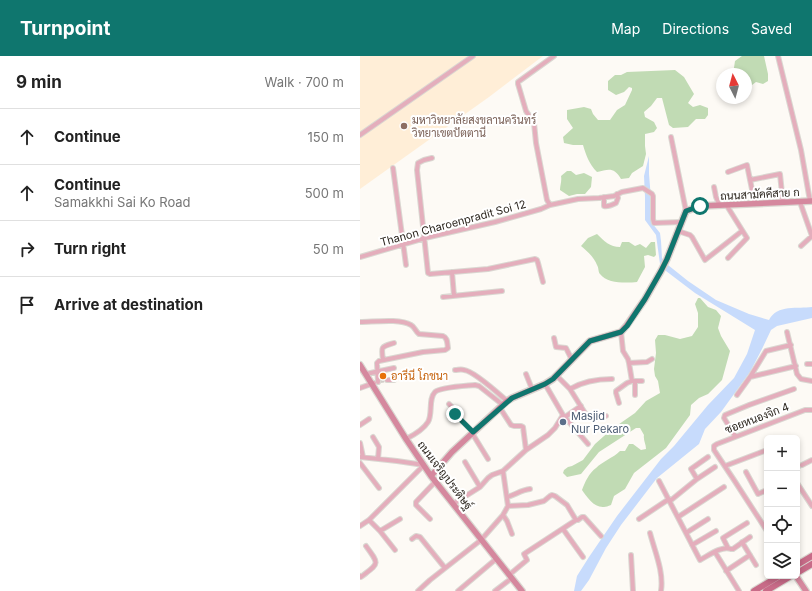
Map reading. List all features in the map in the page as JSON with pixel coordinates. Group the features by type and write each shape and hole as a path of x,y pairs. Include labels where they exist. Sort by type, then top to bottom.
{"main road":[{"path":"800,563 812,556"},
{"path":"800,571 812,564"},
{"path":"754,591 774,579"},
{"path":"766,591 786,579"}],"street":[{"path":"360,135 473,56"},
{"path":"550,205 547,200 536,143 534,123 526,111 518,82 554,56"},
{"path":"778,56 801,150 811,201"},
{"path":"431,476 452,452 512,398 553,379 590,341 621,332 627,326 661,271 686,211 671,137"},
{"path":"432,158 420,162 417,166 428,273 488,269 535,259 537,260 543,282"},
{"path":"728,172 747,165 755,204"},
{"path":"393,168 406,265"},
{"path":"750,180 780,174 783,203"},
{"path":"806,175 812,175"},
{"path":"714,187 716,197 747,238 728,258"},
{"name":"Thanon Charoenpradit Soi 12","path":"360,257 425,238 495,222 550,205 578,199 614,196 622,192 643,188 652,194 654,198 654,223 682,222"},
{"path":"604,197 604,206 610,206 616,203 618,198 617,194"},
{"name":"ถนนสามัคคีสาย ก","path":"686,211 700,206 811,201"},
{"path":"800,202 812,236 801,246"},
{"path":"678,231 692,237 704,260 742,231"},
{"path":"452,272 454,296"},
{"path":"443,297 502,291"},
{"path":"360,322 390,320 408,323 414,327 416,333 418,334 446,337 448,348 377,362 376,382 360,388"},
{"path":"621,332 623,351 628,358 635,395"},
{"path":"787,332 800,379 812,381"},
{"path":"554,338 556,347 566,348 572,360"},
{"path":"383,360 382,348 394,343"},
{"path":"737,395 766,352 791,345"},
{"path":"629,363 647,362 652,359"},
{"name":"ถนนเจริญประดิษฐ์","path":"360,365 366,374 376,382 406,440 435,482 522,591"},
{"path":"750,377 796,366"},
{"path":"366,374 394,368"},
{"path":"455,370 464,370 469,372 485,383 503,405 511,425 521,426 523,428 526,450"},
{"path":"526,374 532,389"},
{"path":"557,376 570,389 585,413 589,415 592,420 606,416"},
{"path":"570,389 577,385 603,379 612,379"},
{"path":"387,380 394,380"},
{"path":"619,403 616,391 627,383 642,381"},
{"path":"545,384 564,416 588,444"},
{"path":"406,440 416,434 429,421 432,397 435,393 442,389 475,385 479,386 503,405"},
{"path":"735,436 724,418 725,415 794,389"},
{"path":"449,404 455,414 473,433 488,459"},
{"path":"454,504 480,487 488,478 503,471 526,450 551,432 564,416 581,406"},
{"name":"ซอยหนองจิก 4","path":"764,526 714,450 714,446 735,436 805,410 812,410"},
{"path":"360,425 369,419"},
{"path":"373,437 379,447 378,459"},
{"path":"360,443 361,457 424,465"},
{"path":"725,466 764,451"},
{"path":"697,479 691,469 708,457"},
{"path":"800,466 812,460"},
{"path":"465,462 480,487"},
{"path":"360,463 379,488"},
{"path":"360,526 369,520 424,465"},
{"path":"639,519 669,500 715,467"},
{"path":"418,591 481,540 503,515 508,506 503,471"},
{"path":"746,472 758,494 764,491"},
{"path":"659,481 700,560 722,548 733,549 750,537"},
{"path":"430,519 416,505 416,502 435,482"},
{"path":"678,518 724,487"},
{"path":"800,488 811,504"},
{"path":"507,497 522,490 530,489"},
{"path":"508,506 528,505 544,501 552,495 567,505 576,520"},
{"path":"503,515 512,534"},
{"path":"495,591 527,560 524,554 576,520 584,517 601,536"},
{"path":"380,531 400,519"},
{"path":"369,520 395,550"},
{"path":"686,533 708,520"},
{"path":"728,548 723,538 747,522"},
{"path":"563,529 583,556"},
{"path":"692,545 716,531"},
{"path":"650,534 660,567 662,584 661,591"},
{"path":"412,539 418,535 445,568"},
{"path":"742,542 756,565"},
{"path":"360,576 361,577 375,566 376,563 376,559 366,546"},
{"path":"715,552 739,591"},
{"path":"631,555 633,591"},
{"path":"726,571 750,555"},
{"path":"458,591 496,559"},
{"path":"798,579 806,591"}],"shaded area":[{"name":"มหาวิทยาลัยสงขลานครินทร์ วิทยาเขตปัตตานี","path":"360,56 543,56 489,97 360,189"}],"green space":[{"path":"742,56 764,56 768,81 763,84 756,82 752,85 752,68 734,68 735,61"},
{"path":"675,70 684,77 694,94 688,103 693,107 700,105 708,108 708,115 705,119 696,119 688,127 673,128 669,125 662,98 657,98 644,112 645,117 654,122 657,128 654,132 645,134 646,154 643,166 632,173 629,178 621,179 616,172 611,170 597,172 590,163 583,145 564,143 563,137 573,128 567,119 567,110 584,107 591,109 598,120 610,120 617,110 625,105 632,88 629,87 624,92 616,95 608,90 608,81 615,75 621,75 627,72"},
{"path":"567,171 571,171 576,175 584,173 592,177 591,187 585,194 569,196 560,190 561,176"},
{"path":"597,234 607,243 616,247 620,247 622,242 629,242 635,246 640,244 646,248 651,242 655,242 656,255 654,257 648,255 644,256 645,267 637,282 628,283 607,280 600,274 594,259 581,246 588,238"},
{"path":"698,298 700,298 708,307 716,310 721,316 718,328 730,351 722,380 708,394 699,398 691,405 690,415 666,448 634,473 625,489 614,496 611,505 604,507 597,506 591,502 582,490 591,472 620,451 625,451 629,444 633,444 641,450 646,449 644,435 640,428 636,428 599,452 581,474 567,477 563,473 564,470 583,460 595,444 612,429 635,413 646,401 660,393 654,369 656,353 655,340 658,335 665,335 680,339 692,336 698,327 698,313 695,304"}],"water":[{"path":"649,156 652,223 660,233 662,258 668,265 716,300 749,314 769,320 773,315 782,309 812,307 812,318 777,326 771,330 750,372 721,412 705,429 699,444 657,478 621,525 581,591 574,591 577,576 617,516 661,459 674,446 708,405 734,378 747,354 755,330 695,293 666,271 660,264 656,235 645,220 644,176"}],"tunnel":[{"path":"380,381 387,380"}],"place":[{"name":"มหาวิทยาลัยสงขลานครินทร์ วิทยาเขตปัตตานี","path":"404,126"},
{"name":"อารีนี โภชนา","path":"383,376"},
{"name":"Masjid Nur Pekaro","path":"563,422"}],"route":[{"path":"455,414 473,432 507,401 553,379 590,341 621,332 627,326 645,299 661,271 686,211 700,206"}]}
